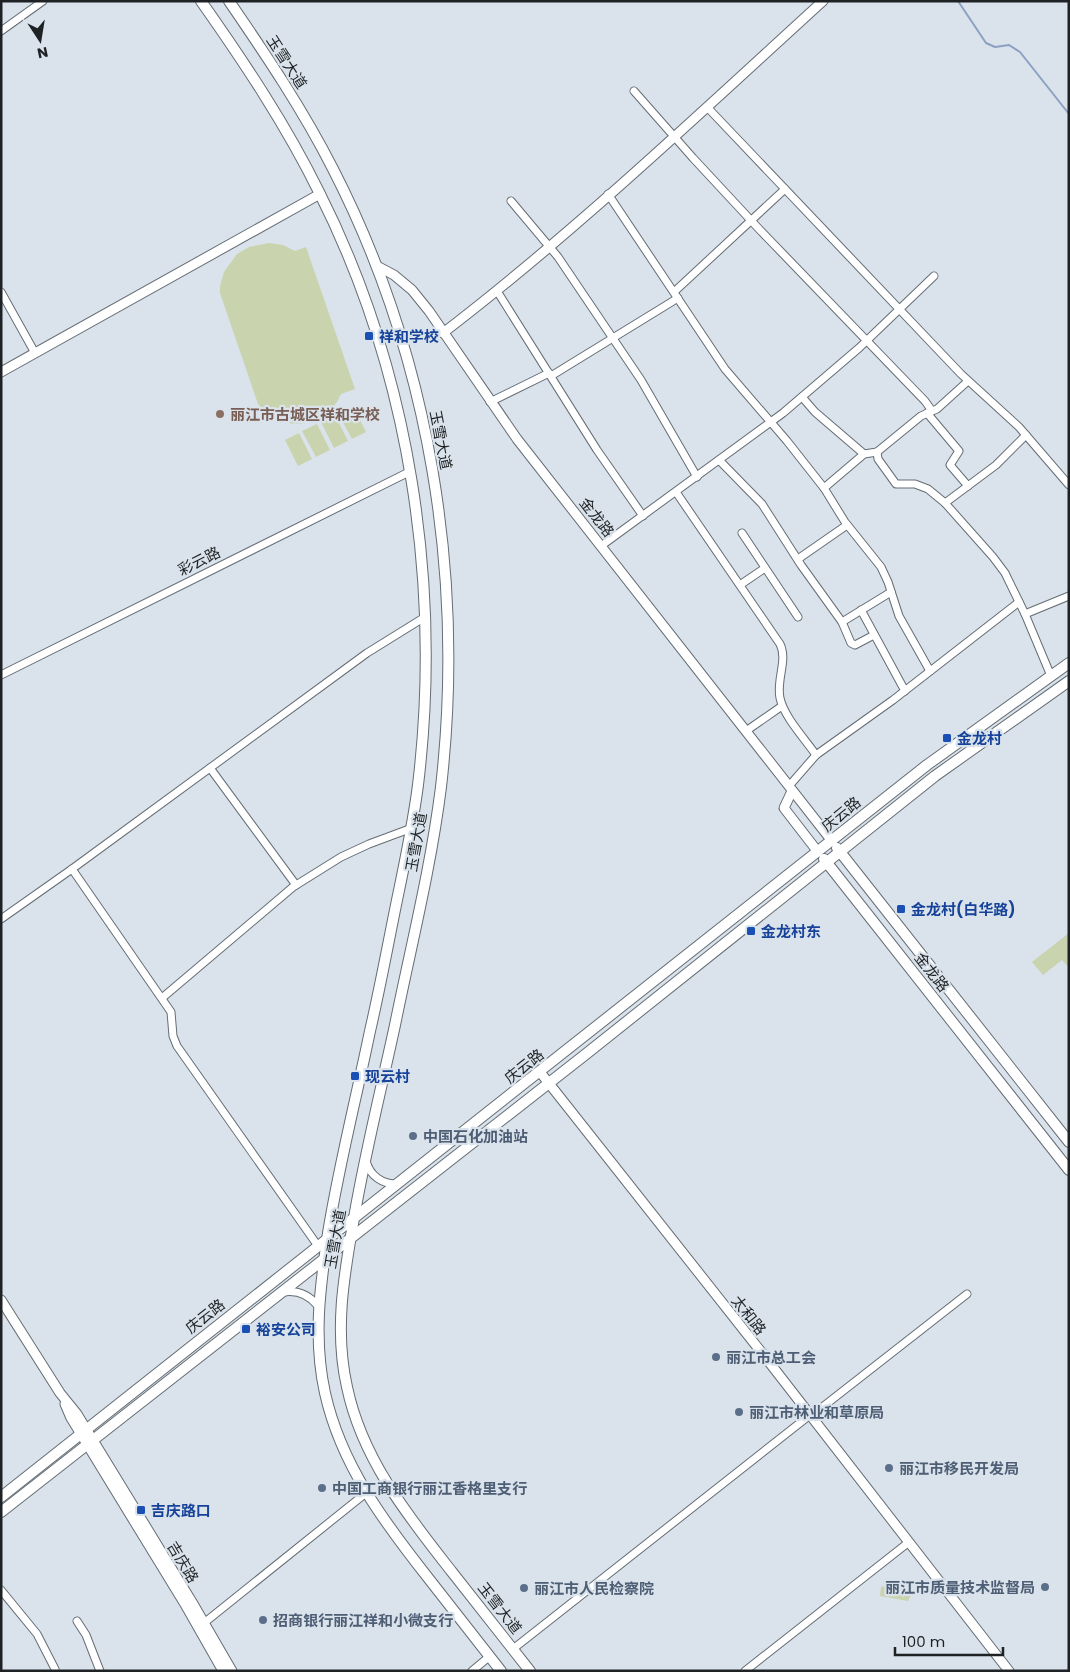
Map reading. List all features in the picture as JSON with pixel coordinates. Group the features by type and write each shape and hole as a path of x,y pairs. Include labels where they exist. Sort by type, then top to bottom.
{"main road":[{"name":"玉雪大道","path":"201,1 285,128 320,194 349,258 372,318 395,402 409,472 421,553 425,618 423,724 418,785 412,828 370,1033 339,1171 327,1239 318,1306 319,1352 327,1402 345,1454 366,1493 418,1565 501,1671"},
{"name":"玉雪大道","path":"229,1 310,124 344,191 377,266 407,356 430,460 440,521 446,579 448,664 444,756 434,832 365,1159 350,1240 341,1303 341,1344 347,1388 360,1432 394,1496 530,1671"},
{"name":"庆云路","path":"1,1498 927,765 1069,663"},
{"name":"庆云路","path":"1,1512 549,1084 936,776 1069,681"},
{"name":"金龙路","path":"832,841 1067,1136"},
{"name":"金龙路","path":"818,852 1069,1170"}],"street":[{"path":"2,28 43,1"},
{"path":"443,333 497,291 549,246 823,1"},
{"path":"634,91 751,221 925,401 929,412 958,451 950,465 968,486"},
{"path":"707,106 968,381 1026,435 1069,485"},
{"path":"490,402 550,375 613,338 676,295 785,188"},
{"path":"1,372 320,194"},
{"path":"608,194 725,369 824,488 847,525 881,567 899,616 930,671"},
{"path":"511,201 558,257 613,338 641,380 697,476"},
{"name":"金龙路","path":"377,266 394,275 412,290 517,439 832,841"},
{"path":"601,546 771,422 802,397 867,340 934,276"},
{"path":"497,291 597,450 643,516"},
{"path":"1,292 35,353"},
{"path":"824,488 864,454 877,452 921,416 937,409 968,381"},
{"path":"802,397 815,412 864,454"},
{"path":"945,503 996,465 1026,435"},
{"path":"877,452 878,459 896,484 923,486 945,503 997,562 1025,614 1051,676"},
{"path":"719,460 762,504 842,622 852,643 855,645 874,635"},
{"name":"彩云路","path":"1,675 409,472"},
{"path":"676,492 782,648 783,657 779,688 782,706 816,755"},
{"path":"798,559 847,525"},
{"path":"742,533 798,617"},
{"path":"740,585 765,568"},
{"path":"842,622 891,592"},
{"path":"1025,614 1069,596"},
{"path":"791,788 816,755 905,691 1019,602"},
{"path":"861,610 905,691"},
{"path":"1,918 72,869 367,653 425,618"},
{"path":"746,731 782,706"},
{"path":"210,768 296,885"},
{"name":"金龙路","path":"791,788 784,808 818,852"},
{"path":"162,998 296,885 348,854 412,828"},
{"path":"72,869 172,1012 173,1036 177,1046 318,1246"},
{"name":"太和路","path":"540,1072 1009,1671"},
{"path":"365,1159 368,1169 375,1176 388,1183 397,1184"},
{"path":"284,1292 300,1293 310,1298 318,1306"},
{"path":"513,1649 967,1294"},
{"name":"吉庆路","path":"1,1300 204,1623 232,1671"},
{"name":"吉庆路","path":"90,1443 223,1671"},
{"path":"204,1623 366,1493"},
{"path":"745,1671 909,1542"},
{"path":"2,1594 37,1634 55,1669"},
{"path":"77,1621 86,1635 100,1671"},
{"path":"472,1671 490,1656"}],"green space":[{"path":"269,243 283,245 295,251 306,247 355,389 341,394 334,406 325,415 303,423 290,423 279,420 268,414 258,404 220,293 224,272 237,254 249,247"},
{"path":"353,406 366,432 352,439 338,413"},
{"path":"335,415 348,441 334,448 321,422"},
{"path":"317,424 330,450 316,457 302,431"},
{"path":"299,433 312,459 298,466 285,440"},
{"path":"1069,933 1069,968 1062,960 1043,975 1032,962"},
{"path":"894,1583 903,1584 909,1588 911,1594 908,1601 880,1596 881,1587"}],"waterway":[{"path":"958,1 986,43 995,47 1009,45 1020,52 1069,114"}],"place":[{"name":"祥和学校","path":"369,336"},
{"name":"丽江市古城区祥和学校","path":"220,414"},
{"name":"金龙村","path":"947,738"},
{"name":"金龙村(白华路)","path":"901,909"},
{"name":"金龙村东","path":"751,931"},
{"name":"现云村","path":"355,1076"},
{"name":"中国石化加油站","path":"413,1136"},
{"name":"裕安公司","path":"246,1329"},
{"name":"丽江市总工会","path":"716,1357"},
{"name":"丽江市林业和草原局","path":"739,1412"},
{"name":"丽江市移民开发局","path":"889,1468"},
{"name":"中国工商银行丽江香格里支行","path":"322,1488"},
{"name":"吉庆路口","path":"141,1510"},
{"name":"丽江市质量技术监督局","path":"1045,1587"},
{"name":"丽江市人民检察院","path":"524,1588"},
{"name":"招商银行丽江祥和小微支行","path":"263,1620"}]}
